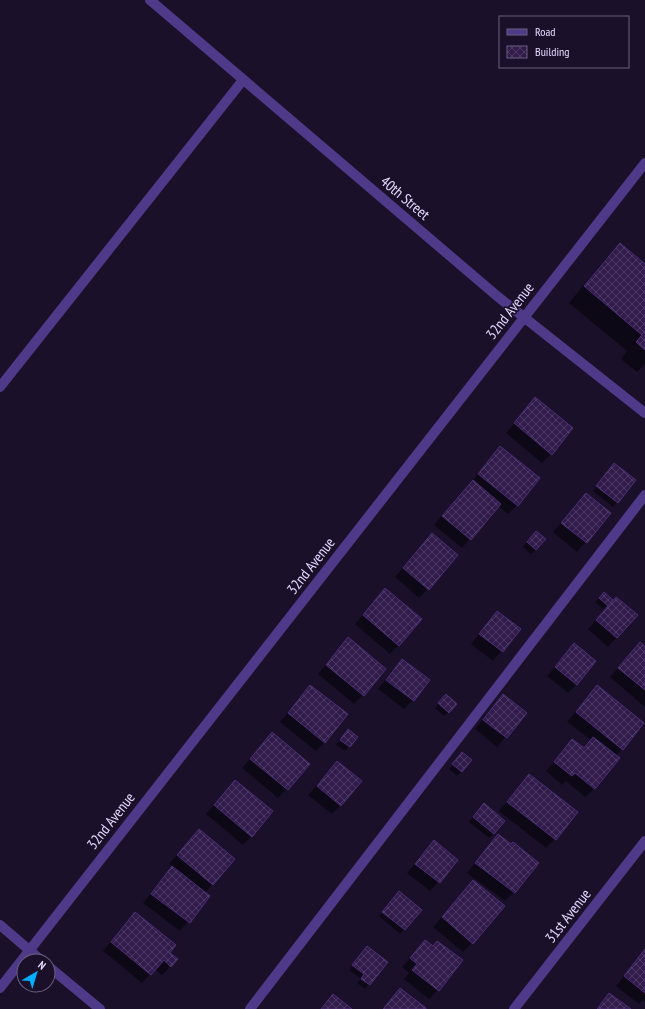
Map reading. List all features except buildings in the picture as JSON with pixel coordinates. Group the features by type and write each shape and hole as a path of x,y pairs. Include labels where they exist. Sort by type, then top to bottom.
{"street":[{"name":"40th Street","path":"150,0 524,317 645,413"},
{"path":"0,387 243,80"},
{"name":"32nd Avenue","path":"0,988 524,317 644,166"},
{"path":"250,1009 645,495"},
{"name":"31st Avenue","path":"514,1009 645,841"},
{"path":"0,925 33,953"},
{"path":"56,973 100,1009"}]}
